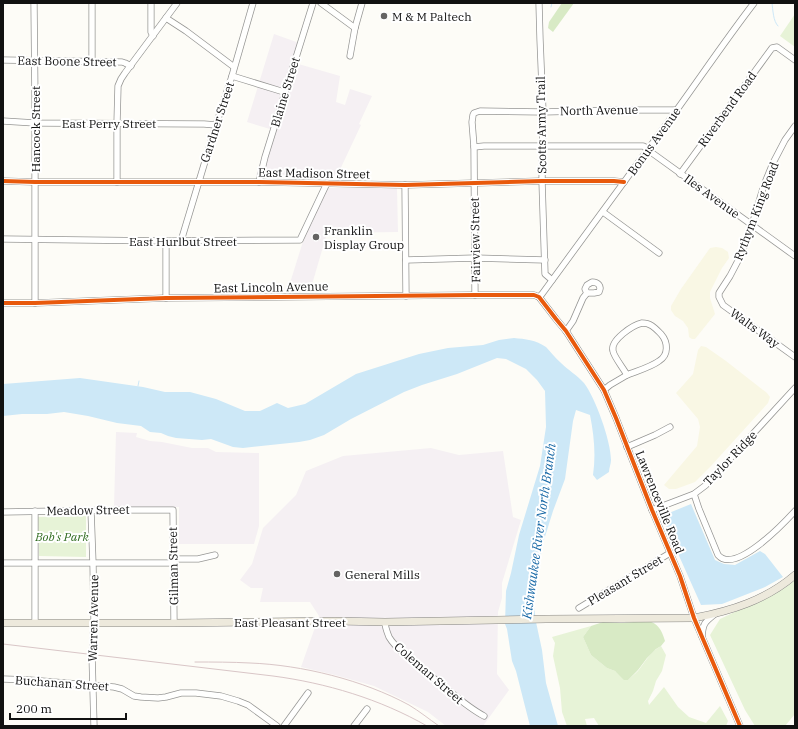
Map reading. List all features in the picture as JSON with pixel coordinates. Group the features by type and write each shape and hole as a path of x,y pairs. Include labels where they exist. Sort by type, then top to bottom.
{"main road":[{"name":"East Pleasant Street","path":"3,622 385,622 694,618 715,614 764,597 795,575"}],"street":[{"name":"Hancock Street","path":"34,3 35,303"},
{"path":"92,3 92,62"},
{"path":"151,3 150,32 153,36"},
{"path":"117,182 118,86 121,79 176,3"},
{"name":"Gardner Street","path":"181,241 253,3"},
{"name":"Blaine Street","path":"259,182 264,157 312,3"},
{"path":"321,3 356,28"},
{"path":"350,56 362,3"},
{"name":"Scotts Army Trail","path":"539,3 543,112 542,181 544,260 545,274 552,280"},
{"name":"Bonus Avenue","path":"539,297 603,212 754,3"},
{"path":"166,18 234,67"},
{"name":"Riverbend Road","path":"680,174 772,48 775,47 780,49 795,60"},
{"name":"East Boone Street","path":"3,60 125,62 131,66"},
{"path":"232,76 284,92"},
{"name":"North Avenue","path":"474,113 480,111 543,112 677,110"},
{"name":"Fairview Street","path":"474,113 472,122 474,147 475,295"},
{"name":"East Perry Street","path":"3,122 216,125"},
{"name":"Rythym King Road","path":"719,297 719,293 741,255 764,185 773,163 785,140 795,126"},
{"path":"474,147 624,145 643,146 648,150"},
{"name":"Iles Avenue","path":"648,150 795,256"},
{"name":"East Madison Street","path":"3,181 198,183 259,182 405,185 542,181 624,182"},
{"name":"East Hurlbut Street","path":"3,239 166,241 300,240 327,183"},
{"path":"405,185 406,296"},
{"path":"603,212 659,254"},
{"path":"166,241 166,298"},
{"path":"406,260 475,258 544,260"},
{"path":"566,331 573,321 583,298 587,293"},
{"name":"East Lincoln Avenue","path":"3,303 166,298 475,295 534,295 539,297"},
{"name":"Lawrenceville Road","path":"539,297 566,331 604,390 680,576 702,638 740,726"},
{"name":"Walts Way","path":"719,297 723,305 795,357"},
{"path":"604,390 627,375 660,361 664,357 666,354 667,345 665,339 654,327 649,324 642,323 633,326 622,334 613,344 612,348 614,355 627,375"},
{"name":"Taylor Ridge","path":"652,510 694,494 706,485 795,388"},
{"path":"627,447 670,427"},
{"path":"694,494 718,555 724,560 743,555 755,548 766,540 795,511"},
{"name":"Meadow Street","path":"3,512 173,510"},
{"name":"Gilman Street","path":"173,510 174,623"},
{"path":"35,511 35,623"},
{"name":"Warren Avenue","path":"91,511 94,622 92,655 94,726"},
{"name":"Pleasant Street","path":"579,608 670,553"},
{"path":"3,563 93,564 173,561 198,559 215,555"},
{"path":"702,638 703,626 706,621 715,614"},
{"name":"Coleman Street","path":"385,622 390,638 398,648 475,712 484,716"},
{"name":"Buchanan Street","path":"3,679 118,688 134,696 141,697 158,698 182,692 221,696 248,705 277,726"},
{"path":"284,726 308,693"},
{"path":"354,726 367,709"}],"shaded area":[{"path":"274,34 302,44 295,63 340,76 336,102 345,105 350,89 372,96 359,124 361,125 337,176 256,176 270,129 247,122"},
{"path":"326,188 397,188 398,232 327,233 311,288 290,283 310,219"},
{"path":"710,248 722,248 728,252 729,258 722,268 710,292 710,298 715,314 695,339 692,339 689,337 688,328 683,321 675,316 671,310 671,306"},
{"path":"701,346 706,347 726,361 770,397 768,403 695,482 676,489 669,489 664,485 697,446 700,427 698,419 676,393 693,374 698,350"},
{"path":"116,432 137,433 136,437 150,441 192,448 208,448 216,452 259,453 259,526 254,544 179,544 179,507 114,507"},
{"path":"431,448 459,455 503,451 513,517 521,520 502,583 502,598 498,612 497,674 509,690 483,726 446,726 428,712 374,686 301,667 319,616 310,602 260,602 263,588 251,588 240,580 252,564 263,528 296,495 306,471 343,456"}],"green space":[{"path":"562,3 574,3 553,32 548,28 549,22"},
{"path":"795,14 795,47 780,36"},
{"name":"Bob's Park","path":"86,516 86,557 39,556 38,517"},
{"path":"795,580 795,714 785,726 755,726 745,710 710,635 720,619 786,587"},
{"path":"647,621 657,625 665,641 647,658 628,680 624,680 615,671 607,668 591,655 583,637 591,626 603,622 621,623"},
{"path":"591,626 583,637 591,655 624,679 628,680 636,673 651,654 661,646 666,655 662,671 656,681 648,701 649,705 664,687 678,707 689,717 706,723 720,706 728,721 726,726 599,726 594,718 585,719 587,726 567,726 562,712 560,688 553,656 555,643 552,637"}],"water":[{"name":"Kishwaukee River North Branch","path":"514,338 534,341 546,347 559,361 584,383 593,398 605,431 610,452 611,462 609,472 597,480 593,475 594,445 590,415 576,410 573,421 565,479 543,543 535,589 534,606 546,683 558,726 530,726 512,661 505,624 506,591 519,535 540,466 546,427 545,391 526,369 506,359 497,358 457,374 404,392 351,419 324,435 310,440 243,448 233,447 211,439 202,440 176,438 161,433 150,432 141,426 117,423 64,412 3,416 3,384 80,378 143,387 165,392 190,392 216,399 245,411 260,411 277,403 288,408 305,404 356,374 419,354 448,348 483,345 499,340"},
{"path":"691,504 715,560 724,564 735,565 760,551 765,554 783,577 765,587 722,604 701,605 663,520 664,515"}],"waterway":[{"path":"551,7 552,3"},
{"path":"772,3 774,18 778,26"},
{"path":"138,386 139,381"}],"railway":[{"path":"3,644 293,679 333,688 372,700 409,716 427,726"},
{"path":"195,662 270,664 332,675 391,696 413,707 439,726"}],"cycle path":[{"path":"3,181 259,182 405,185 542,181 624,182"},
{"path":"3,303 166,298 475,295 534,295 539,297 566,331 604,390 680,576 694,618 740,726"}],"place":[{"name":"M & M Paltech","path":"384,16"},
{"name":"Franklin Display Group","path":"316,237"},
{"name":"General Mills","path":"337,574"}]}
